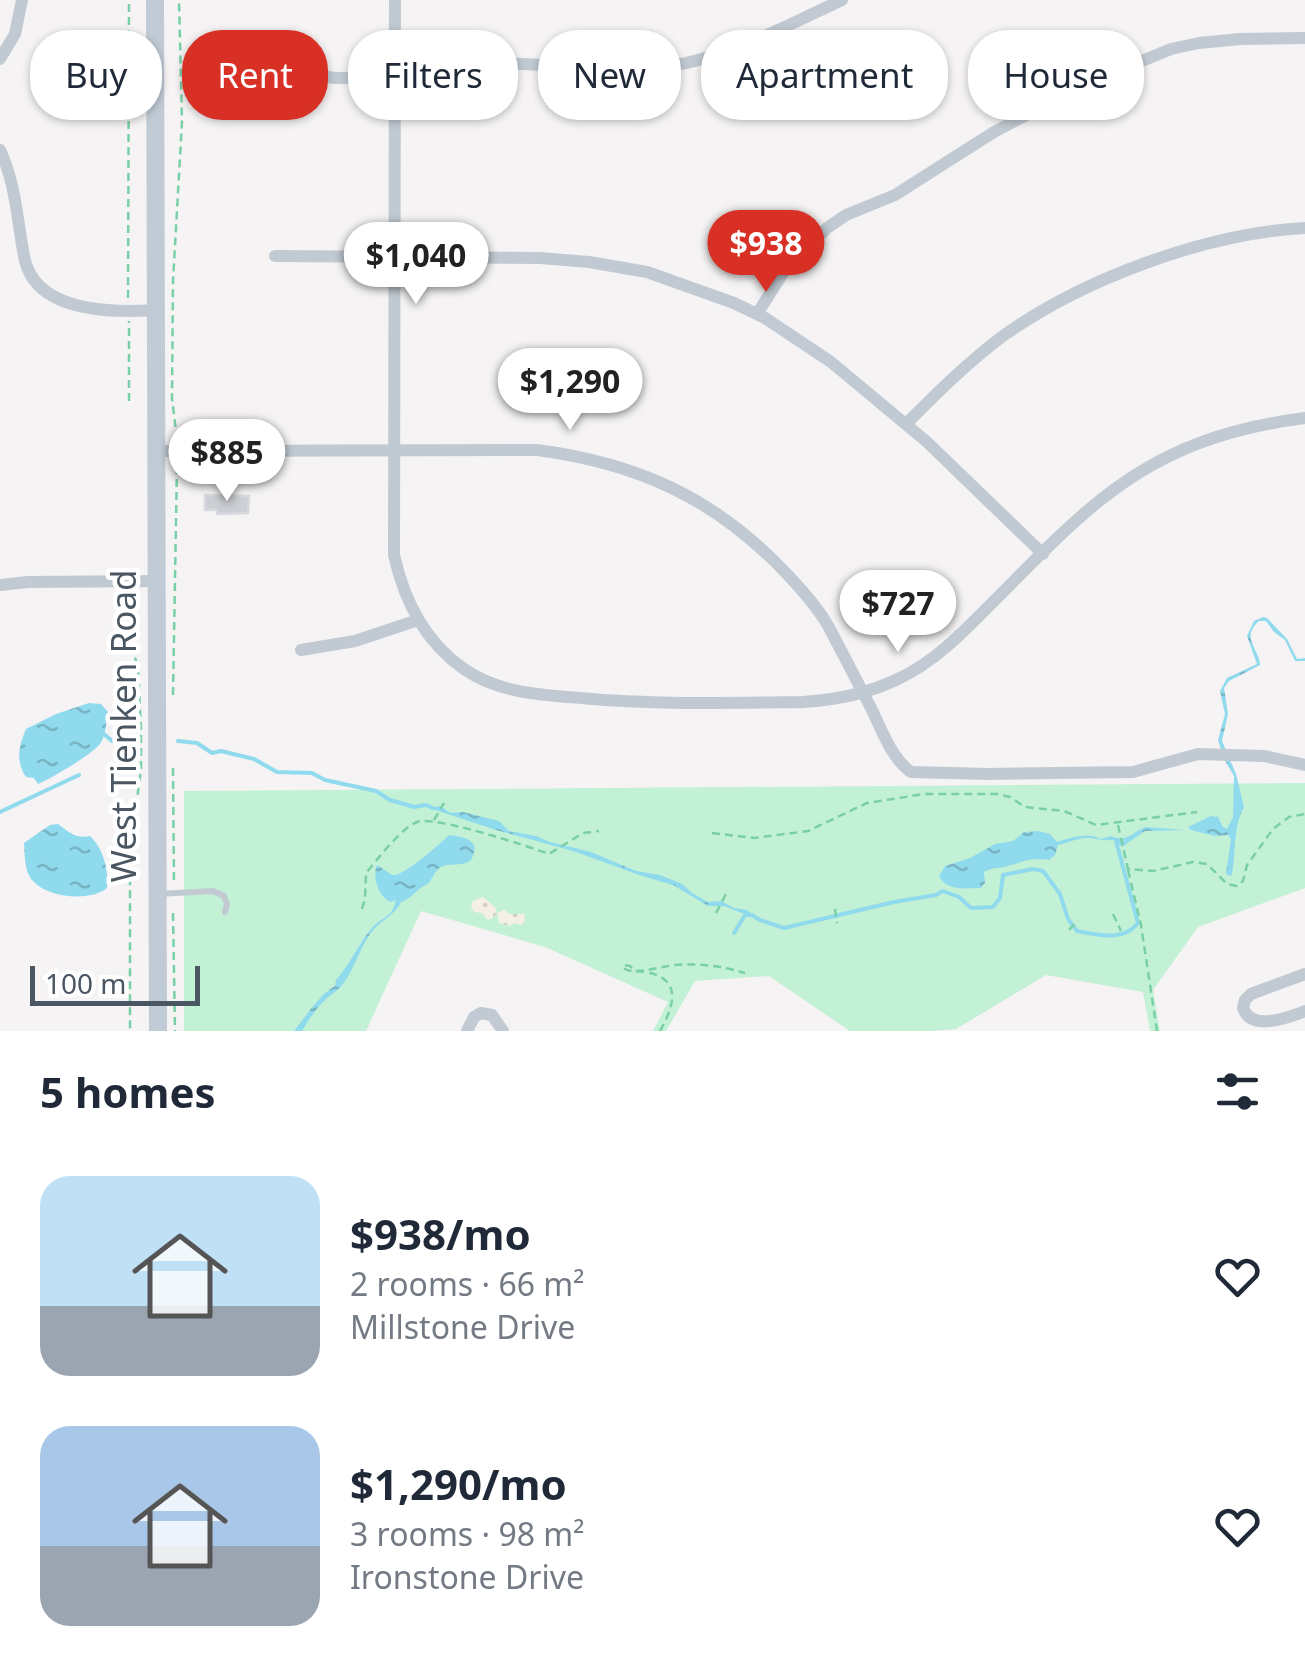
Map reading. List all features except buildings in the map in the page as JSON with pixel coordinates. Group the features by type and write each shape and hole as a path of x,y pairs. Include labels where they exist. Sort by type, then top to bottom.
{"street":[{"path":"0,59 15,34 22,0"},
{"name":"West Tienken Road","path":"155,0 156,581 165,893 158,1031"},
{"path":"395,0 395,30"},
{"path":"518,64 668,67 720,56 842,0"},
{"path":"757,314 783,274 827,228 895,195 994,132 1079,87 1149,56 1185,46 1305,38"},
{"path":"395,120 394,555 418,620 442,652 482,680 508,690 616,701 689,703 832,700 870,690 901,678 930,659 1111,492 1148,466 1189,445 1260,424 1305,418"},
{"path":"0,150 9,170 29,274 42,288 90,310 156,310"},
{"path":"906,424 956,374 1015,328 1055,304 1128,270 1198,245 1305,228"},
{"path":"274,256 540,258 589,262 647,272 734,303 831,362 906,424 1043,554"},
{"path":"156,451 536,450 606,464 676,488 751,538 805,594 830,628 902,766 911,772 1133,772 1198,754 1264,756 1305,765"},
{"path":"0,585 156,581"},
{"path":"301,650 355,641 418,620"},
{"path":"1305,974 1251,994 1243,1008 1254,1024 1291,1024 1305,1011"},
{"path":"466,1031 474,1016 482,1013 492,1015 503,1031"}],"lane":[{"path":"165,893 217,893 224,896 225,912"}],"path":[{"path":"129,0 129,401"},
{"path":"172,699 177,451 172,398 173,281 182,122 179,0"},
{"path":"130,581 131,641 138,669 141,730 141,770 130,850 130,1031"},
{"path":"173,768 165,893 174,1031"},
{"path":"712,833 754,838 808,831 868,804 924,794 1010,796 1025,807 1064,811 1096,825 1197,812"},
{"path":"434,821 444,803"},
{"path":"1128,868 1153,872 1193,862 1207,864 1227,884 1236,886 1243,881 1248,865 1269,833 1289,818 1305,814"},
{"path":"362,909 366,894 364,878 416,823 449,824 548,854 583,833 599,830"},
{"path":"1118,824 1141,925 1156,1031"},
{"path":"716,913 726,894"},
{"path":"835,908 837,923"},
{"path":"1114,914 1122,931"},
{"path":"1068,930 1078,920"},
{"path":"660,1031 673,1004 671,990 651,972 635,971 692,965 722,966 745,973"}],"green space":[{"path":"1305,783 1305,888 1198,927 1153,990 1160,1031 1150,1031 1143,992 1046,975 956,1029 933,1031 850,1031 769,976 695,981 666,1031 653,1031 668,1002 545,947 421,911 366,1031 184,1031 184,791"}],"sand":[{"path":"483,897 497,913 488,920 471,907 473,901"},
{"path":"504,910 525,914 524,923 499,923 497,913"}],"water":[{"path":"1263,617 1287,639 1297,659 1305,661 1295,661 1285,640 1266,621 1259,621 1251,638 1260,665 1229,681 1224,688 1228,714 1222,741 1236,774 1244,807 1229,876 1228,835 1215,836 1188,827 1211,816 1218,817 1227,829 1233,817 1234,776 1218,740 1225,714 1220,691 1227,678 1257,664 1247,636 1254,621"},
{"path":"89,703 101,704 108,712 100,744 38,784 34,778 26,777 19,753 26,729"},
{"path":"441,806 450,813 463,812 499,821 509,831 660,875 708,902 721,901 747,910 752,917 724,906 708,906 673,885 573,851 429,808"},
{"path":"58,824 72,834 90,836 95,841 104,860 107,888 90,895 69,896 48,891 30,877 24,843 50,825"},
{"path":"1145,827 1185,830 1145,831 1122,847 1114,840 1074,840 1058,845 1049,860 987,870 981,888 952,887 939,876 945,866 995,844 1013,841 1024,832 1050,834 1057,842 1085,836 1125,838"},
{"path":"449,835 471,842 475,848 469,862 443,866 428,884 401,902 369,935 341,986 319,1006 302,1031 294,1031 318,1000 335,986 371,929 393,909 396,900 390,902 380,892 376,867 392,875 405,871"}],"waterway":[{"path":"104,734 112,741 139,741"},
{"path":"178,741 197,743 212,753 221,751 254,759 277,772 312,773 325,780 376,791 414,807 433,808"},
{"path":"0,812 79,775"},
{"path":"734,933 745,915 784,928 943,891 959,897 971,908 993,907 1000,898 1003,875 1033,869 1043,871 1060,894 1068,919 1077,931 1118,935 1138,923 1116,841"}]}
